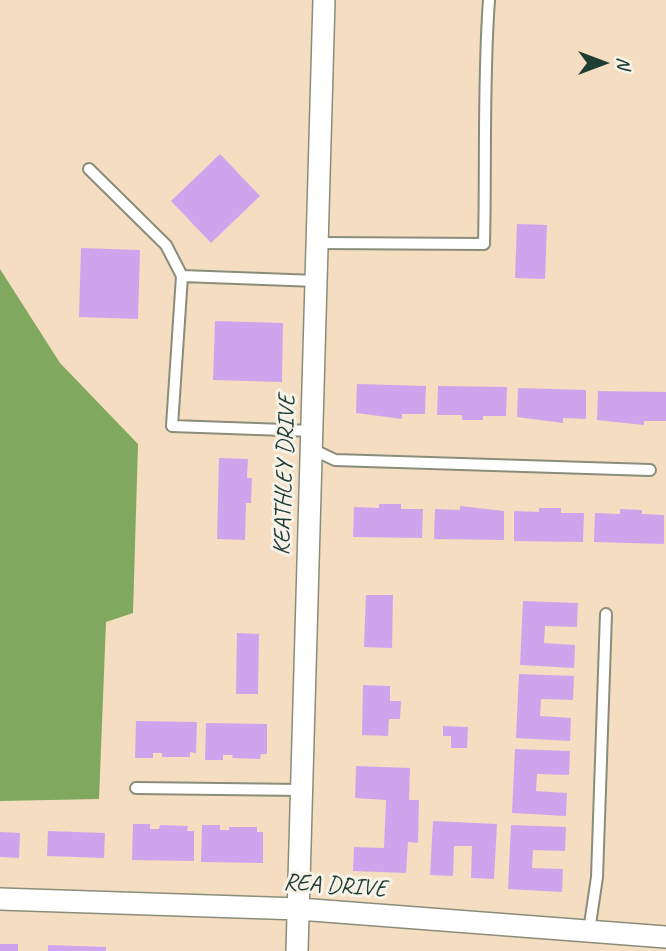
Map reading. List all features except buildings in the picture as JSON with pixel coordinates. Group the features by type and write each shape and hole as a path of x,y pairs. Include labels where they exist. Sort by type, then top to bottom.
{"street":[{"name":"KEATHLEY DRIVE","path":"297,951 324,0"},
{"name":"REA DRIVE","path":"0,899 299,909 666,937"}],"lane":[{"path":"318,243 484,244 486,143 483,110 489,0"},
{"path":"89,169 166,245 182,276 172,426 312,440 335,460 650,470"},
{"path":"182,276 317,281"},
{"path":"589,931 597,877 606,614"},
{"path":"136,788 303,790"}],"green space":[{"path":"0,269 60,363 138,444 133,613 106,622 99,799 0,801"}]}
